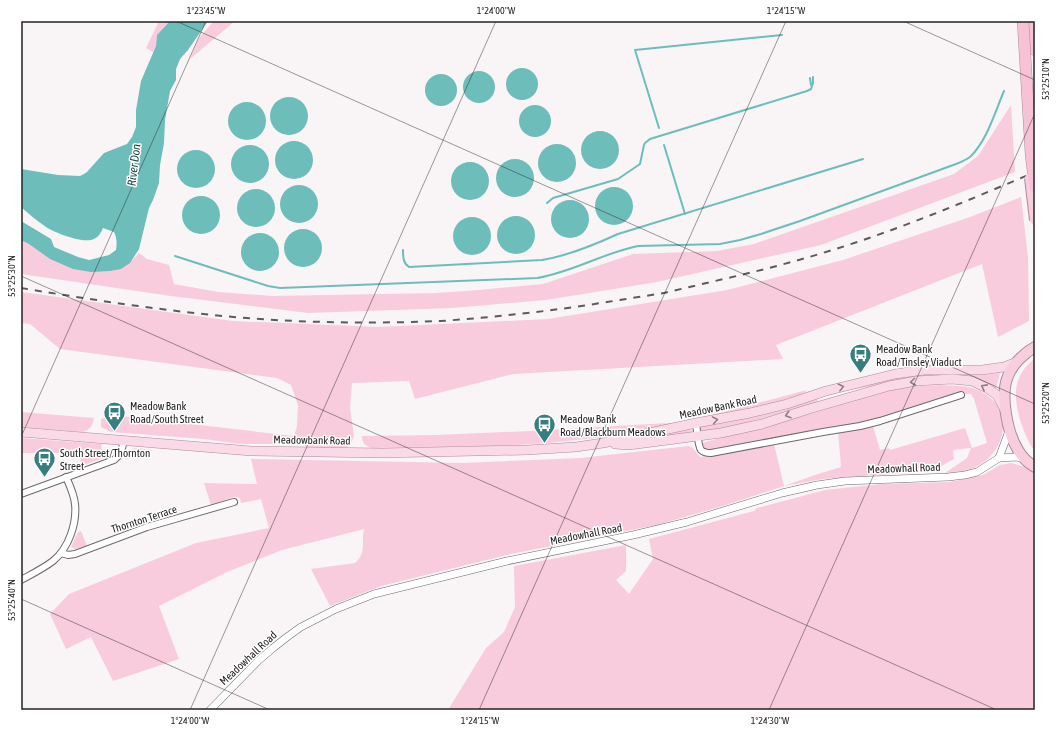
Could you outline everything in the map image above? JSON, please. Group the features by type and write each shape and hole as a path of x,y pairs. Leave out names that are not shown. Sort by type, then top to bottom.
{"highway":[{"path":"1019,21 1028,156 1035,220"},
{"path":"1023,21 1031,155 1035,188"},
{"path":"1033,21 1035,50"},
{"path":"1034,347 1017,362 1008,375 1005,386 1006,411 1009,431 1018,451 1035,467"}],"main road":[{"name":"Meadow Bank Road","path":"603,443 787,404 826,391 895,374 924,370 987,370 1004,367 1017,362"},
{"path":"603,443 629,445 721,433 762,424 830,402 889,386 916,381 952,379 972,382 987,388 997,395 1006,411"},
{"path":"826,391 830,402"},
{"name":"Meadowbank Road","path":"21,432 251,451 382,453 527,450 576,447 603,443"}],"street":[{"path":"696,423 700,447 702,451 711,453 860,426 961,395"},
{"path":"1009,431 999,458 1017,457 1025,459"},
{"path":"21,494 114,460 121,453 124,440"},
{"name":"Meadowhall Road","path":"210,710 259,660 287,636 336,609 374,594 507,561 633,535 695,520 782,493 817,485 845,481 948,478 977,472 999,458"},
{"path":"21,580 47,565 61,553 71,534 76,512 73,493 66,477"},
{"name":"Thornton Terrace","path":"61,553 68,555 75,554 147,527 234,502"}],"shaded area":[{"path":"159,21 170,21 157,35 156,46 153,52 146,48"},
{"path":"214,21 235,21 190,59 199,38"},
{"path":"1011,105 1015,172 821,245 657,282 546,300 452,308 308,313 171,296 21,274 21,239 104,271 126,266 139,253 147,259 169,265 174,284 218,292 273,296 436,293 543,284 633,254 717,251 754,244 954,174 978,156"},
{"path":"1021,197 1028,257 1029,321 998,337 982,264 776,345 783,359 513,374 415,399 409,381 352,383 350,408 354,436 351,443 347,447 312,448 302,445 296,441 284,440 282,443 276,444 240,444 204,439 111,432 101,427 101,419 112,415 294,436 297,426 298,405 291,385 277,378 60,349 30,324 21,323 21,292 233,321 378,327 548,319 727,290 843,260 970,217"},
{"path":"1035,358 1035,451 1021,423 1018,413 1016,388 1022,372"},
{"path":"1000,373 996,388 984,382 883,383 832,394 870,383 907,376 937,374 984,375"},
{"path":"941,385 974,388 989,397 997,405 1002,415 1002,436 998,447 991,456 981,464 968,470 945,473 967,458 971,448 953,450 954,459 932,471 823,479 784,486 841,467 838,432 873,426 880,450 889,448 890,450 965,428 972,448 987,443 974,399 971,394 959,394 871,422 705,450 702,443 902,387"},
{"path":"807,390 804,393 794,397 749,410 615,436 498,446 372,448 364,444 362,438 362,436 530,431 686,422"},
{"path":"816,398 818,402 789,411 745,423 701,432 700,428 703,426 784,410"},
{"path":"21,412 94,418 91,427 83,432 21,427"},
{"path":"688,429 693,431 692,434 658,439 658,436"},
{"path":"21,438 102,444 101,449 109,450 111,452 109,456 81,466 80,453 21,453"},
{"path":"774,444 784,486 657,525 511,554 381,586 330,606 311,569 355,563 361,555 364,529 282,550 227,572 159,606 179,659 113,681 91,637 66,649 50,614 69,594 196,543 269,528 261,499 241,503 240,498 233,497 229,501 211,505 204,483 257,484 251,459 462,463 581,458 688,446 692,447 700,457"},
{"path":"137,448 153,450 126,459 132,449"},
{"path":"1011,463 1031,469 1035,473 1035,710 448,710 486,648 504,632 515,607 514,566 626,545 626,571 616,580 629,594 653,559 649,539 825,490 881,484 950,482 983,475 1000,465"},
{"path":"81,531 87,546 75,549 71,547 78,532"}],"water":[{"name":"River Don","path":"170,21 208,21 180,59 176,69 176,80 170,91 165,120 159,183 149,208 139,249 130,263 121,269 110,271 91,272 73,269 50,259 21,240 21,221 51,239 54,247 89,260 109,255 116,250 116,236 114,232 103,228 100,234 94,239 77,239 63,235 43,225 21,207 21,169 58,175 80,176 87,172 104,153 127,144 136,127 136,110 141,81 156,46 157,35"},
{"path":"519,68 525,68 535,75 538,84 537,90 531,97 525,100 519,100 509,93 506,87 506,81 513,71"},
{"path":"476,71 482,71 492,78 495,87 494,93 488,100 482,103 476,103 466,96 463,90 463,84 470,74"},
{"path":"438,74 444,74 454,81 457,90 456,96 450,103 444,106 438,106 428,99 425,93 425,87 432,77"},
{"path":"289,97 299,100 305,106 308,116 305,126 299,132 289,135 279,132 273,126 270,116 273,106 279,100"},
{"path":"247,102 257,105 263,111 266,121 263,131 257,137 247,140 237,137 231,131 228,121 231,111 237,105"},
{"path":"532,105 538,105 548,112 551,121 550,127 544,134 538,137 532,137 522,130 519,124 519,118 526,108"},
{"path":"600,131 610,134 616,140 619,150 616,160 610,166 600,169 590,166 584,160 581,150 584,140 590,134"},
{"path":"294,141 304,144 310,150 313,160 310,170 304,176 294,179 284,176 278,170 275,160 278,150 284,144"},
{"path":"557,144 567,147 573,153 576,163 573,173 567,179 557,182 547,179 541,173 538,163 541,153 547,147"},
{"path":"250,145 260,148 266,154 269,164 266,174 260,180 250,183 240,180 234,174 231,164 234,154 240,148"},
{"path":"196,150 206,153 212,159 215,169 212,179 206,185 196,188 186,185 180,179 177,169 180,159 186,153"},
{"path":"515,159 525,162 531,168 534,178 531,188 525,194 515,197 505,194 499,188 496,178 499,168 505,162"},
{"path":"470,162 480,165 486,171 489,181 486,191 480,197 470,200 460,197 454,191 451,181 454,171 460,165"},
{"path":"299,185 309,188 315,194 318,204 315,214 309,220 299,223 289,220 283,214 280,204 283,194 289,188"},
{"path":"614,187 624,190 630,196 633,206 630,216 624,222 614,225 604,222 598,216 595,206 598,196 604,190"},
{"path":"256,189 266,192 272,198 275,208 272,218 266,224 256,227 246,224 240,218 237,208 240,198 246,192"},
{"path":"201,196 211,199 217,205 220,215 217,225 211,231 201,234 191,231 185,225 182,215 185,205 191,199"},
{"path":"570,200 580,203 586,209 589,219 586,229 580,235 570,238 560,235 554,229 551,219 554,209 560,203"},
{"path":"516,216 526,219 532,225 535,235 532,245 526,251 516,254 506,251 500,245 497,235 500,225 506,219"},
{"path":"472,217 482,220 488,226 491,236 488,246 482,252 472,255 462,252 456,246 453,236 456,226 462,220"},
{"path":"303,229 313,232 319,238 322,248 319,258 313,264 303,267 293,264 287,258 284,248 287,238 293,232"},
{"path":"260,233 270,236 276,242 279,252 276,262 270,268 260,271 250,268 244,262 241,252 244,242 250,236"}],"waterway":[{"path":"659,128 635,50 782,35"},
{"path":"547,203 553,198 618,179 640,164 644,145 650,139 807,91 811,89 813,77"},
{"path":"810,78 811,85"},
{"path":"175,256 268,286 280,288 537,278 638,246 720,244 761,234 800,221 965,160 976,150 986,135 1004,91"},
{"path":"664,145 685,214"},
{"path":"403,250 404,262 409,267 542,260 581,250 618,234 863,159"}],"railway":[{"path":"21,288 192,313 295,321 423,322 524,313 664,293 797,261 893,229 964,202 1035,172"}],"place":[{"name":"Meadow Bank Road/Tinsley Viaduct","path":"861,374"},
{"name":"Meadow Bank Road/South Street","path":"115,432"},
{"name":"Meadow Bank Road/Blackburn Meadows","path":"544,444"},
{"name":"South Street/Thornton Street","path":"44,478"}]}
